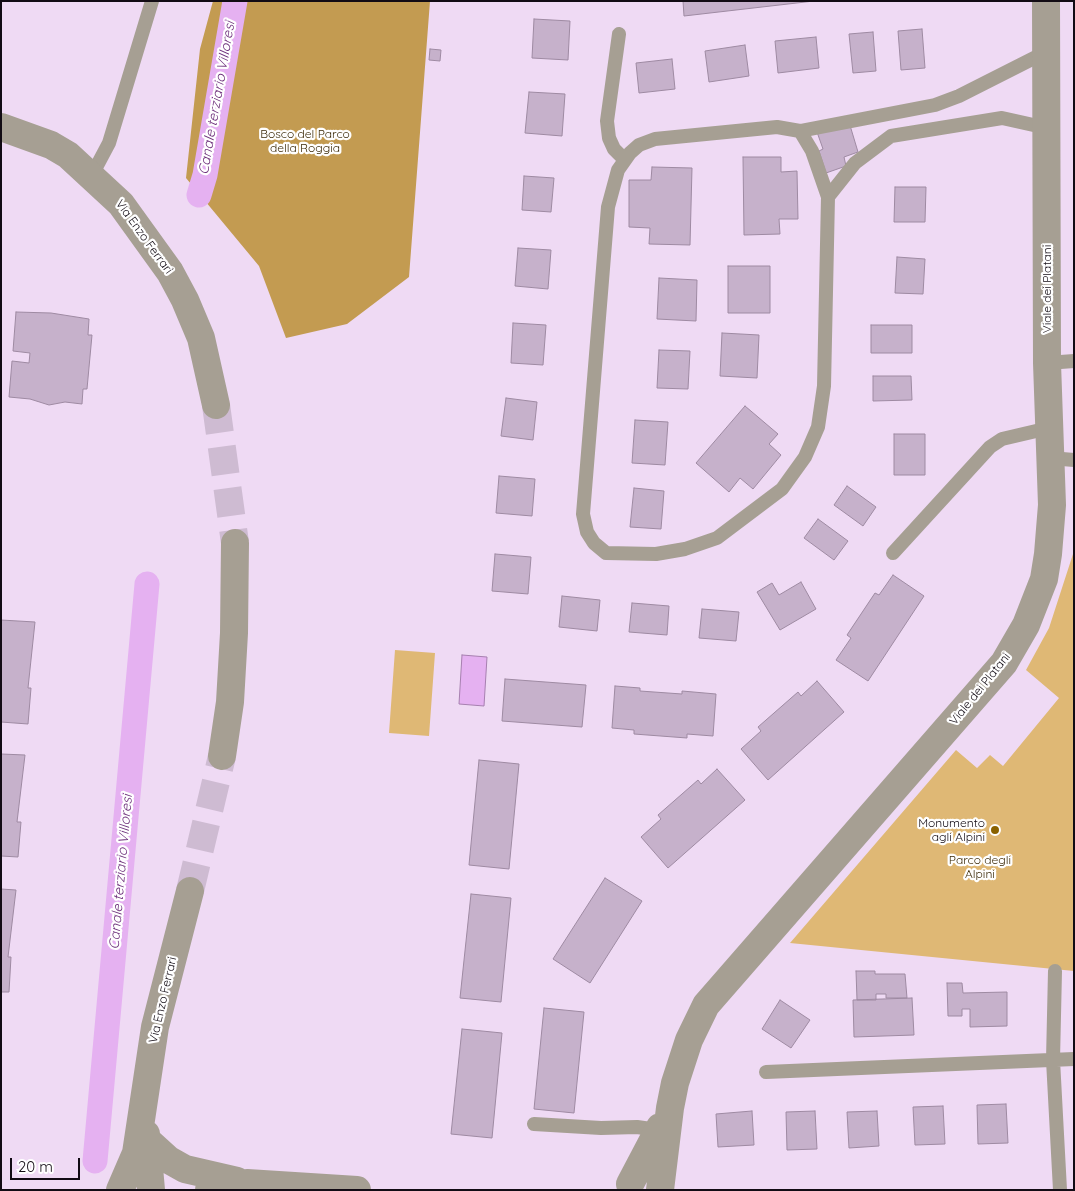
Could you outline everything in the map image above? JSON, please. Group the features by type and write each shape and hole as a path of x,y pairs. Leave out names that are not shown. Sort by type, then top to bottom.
{"street":[{"name":"Viale dei Platani","path":"658,1190 664,1119 681,1061 706,1005 986,684 1018,641 1038,596 1048,554 1052,505 1062,459 1049,428 1061,362 1047,128 1046,1"},
{"name":"Via Enzo Ferrari","path":"1,127 51,145 92,175 121,204 174,279 201,338 216,405"},
{"path":"222,756 231,682 235,543"},
{"name":"Via Enzo Ferrari","path":"120,1190 136,1153 144,1111 155,1027 190,891"},
{"name":"Via Enzo Ferrari","path":"144,1111 152,1190"},
{"name":"Viale dei Platani","path":"624,1187 664,1119"},
{"path":"147,1140 169,1160 185,1169 247,1183 357,1190"},
{"path":"209,1190 247,1183"},
{"path":"624,1187 648,1185 658,1190"}],"lane":[{"path":"92,175 109,143 152,1"},
{"path":"619,34 607,122 609,138 614,149 624,159"},
{"path":"800,131 812,151 828,197 824,386 818,427 805,457 782,489 717,538 685,549 656,554 606,553 594,544 587,532 583,514 608,207 611,190 624,159 639,145 655,139 777,127 800,131 935,105 959,96 1046,52"},
{"path":"828,197 855,163 891,136 1002,118 1047,128"},
{"path":"893,553 990,447 1002,439 1049,428"},
{"path":"1055,971 1053,1060 1060,1190"},
{"path":"766,1072 1074,1059"},
{"path":"534,1124 601,1128 637,1127 664,1119"}],"green space":[{"name":"Bosco del Parco della Roggia","path":"213,1 430,1 409,277 347,324 286,338 259,266 186,178 200,49"},
{"name":"Parco degli Alpini","path":"1073,554 1074,971 790,943 956,750 977,768 990,755 1003,766 1059,698 1026,670 1049,628"},
{"path":"395,650 435,653 429,736 389,733"}],"shaded area":[{"path":"462,655 487,657 484,706 459,704"}],"building":[{"path":"683,1 814,1 684,16"},
{"path":"534,19 570,21 568,60 532,58"},
{"path":"922,29 925,68 901,70 898,31"},
{"path":"873,32 876,71 853,73 849,34"},
{"path":"816,37 819,68 778,73 775,41"},
{"path":"745,45 749,76 709,82 705,51"},
{"path":"430,49 441,50 440,61 429,60"},
{"path":"672,59 675,89 639,93 636,63"},
{"path":"529,92 565,94 562,136 525,133"},
{"path":"849,122 858,152 844,157 846,166 826,173 819,151 823,149 817,132"},
{"path":"743,157 781,157 781,172 797,171 798,219 779,219 780,234 744,235"},
{"path":"652,167 692,168 690,245 649,244 650,228 629,227 629,180 651,180"},
{"path":"524,176 554,178 551,212 522,210"},
{"path":"895,187 926,187 925,222 894,222"},
{"path":"518,248 551,250 548,289 515,286"},
{"path":"897,257 925,259 923,294 895,293"},
{"path":"728,266 770,266 770,313 728,313"},
{"path":"659,278 697,280 696,321 657,319"},
{"path":"16,312 51,313 89,319 88,335 92,335 87,389 83,389 82,404 65,402 49,405 30,399 9,397 12,361 29,363 30,353 13,351"},
{"path":"513,323 546,325 543,365 511,363"},
{"path":"871,325 912,325 912,353 871,353"},
{"path":"722,333 759,335 757,378 720,376"},
{"path":"659,350 690,351 688,389 657,388"},
{"path":"873,376 911,376 912,400 873,401"},
{"path":"506,398 537,402 533,440 501,436"},
{"path":"745,406 778,434 769,444 781,455 753,489 740,478 729,492 696,463"},
{"path":"635,420 668,422 665,465 632,463"},
{"path":"894,434 925,434 925,475 894,475"},
{"path":"499,476 535,479 532,516 496,513"},
{"path":"847,486 876,507 863,526 834,505"},
{"path":"634,488 664,491 661,529 630,527"},
{"path":"818,519 848,541 834,560 804,538"},
{"path":"495,554 531,557 528,594 492,591"},
{"path":"893,575 924,596 868,681 836,660 851,638 847,635 875,593 879,595"},
{"path":"801,582 816,609 780,630 757,592 772,583 779,595"},
{"path":"562,596 600,600 597,631 559,627"},
{"path":"632,603 669,606 667,635 629,632"},
{"path":"702,609 739,612 736,641 699,638"},
{"path":"1,620 35,622 28,688 31,688 28,724 1,722"},
{"path":"505,679 586,685 582,727 502,721"},
{"path":"817,681 844,712 768,780 741,749 761,731 758,727 798,692 801,696"},
{"path":"615,686 640,688 640,691 682,694 682,691 716,694 713,736 687,734 687,738 634,734 634,730 612,728"},
{"path":"1,754 25,755 17,822 21,822 18,857 1,856"},
{"path":"479,760 519,764 509,869 469,865"},
{"path":"717,769 745,800 668,868 641,837 661,819 658,815 698,780 701,784"},
{"path":"605,878 642,901 590,983 553,959"},
{"path":"1,889 16,890 8,957 11,957 9,992 1,992"},
{"path":"471,894 511,898 501,1002 460,998"},
{"path":"856,971 875,971 875,974 905,974 907,998 886,998 886,994 876,994 876,1000 857,1000"},
{"path":"947,983 962,983 963,993 1007,992 1007,1026 970,1027 970,1009 962,1009 962,1016 948,1016"},
{"path":"912,998 914,1035 854,1037 853,1000"},
{"path":"780,1000 810,1020 791,1048 762,1029"},
{"path":"544,1008 584,1012 574,1113 534,1109"},
{"path":"462,1029 502,1033 492,1138 451,1134"},
{"path":"1006,1104 1008,1143 978,1144 977,1105"},
{"path":"943,1106 945,1144 915,1145 913,1107"},
{"path":"752,1111 754,1145 718,1147 716,1114"},
{"path":"815,1111 817,1149 787,1150 786,1112"},
{"path":"877,1111 879,1146 849,1148 847,1112"}],"waterway":[{"name":"Canale terziario Villoresi","path":"199,195 205,175 235,1"},
{"name":"Canale terziario Villoresi","path":"95,1161 147,584"}],"tunnel":[{"path":"216,405 235,543"},
{"path":"190,891 222,756"}],"place":[{"name":"Monumento agli Alpini","path":"995,830"}]}
